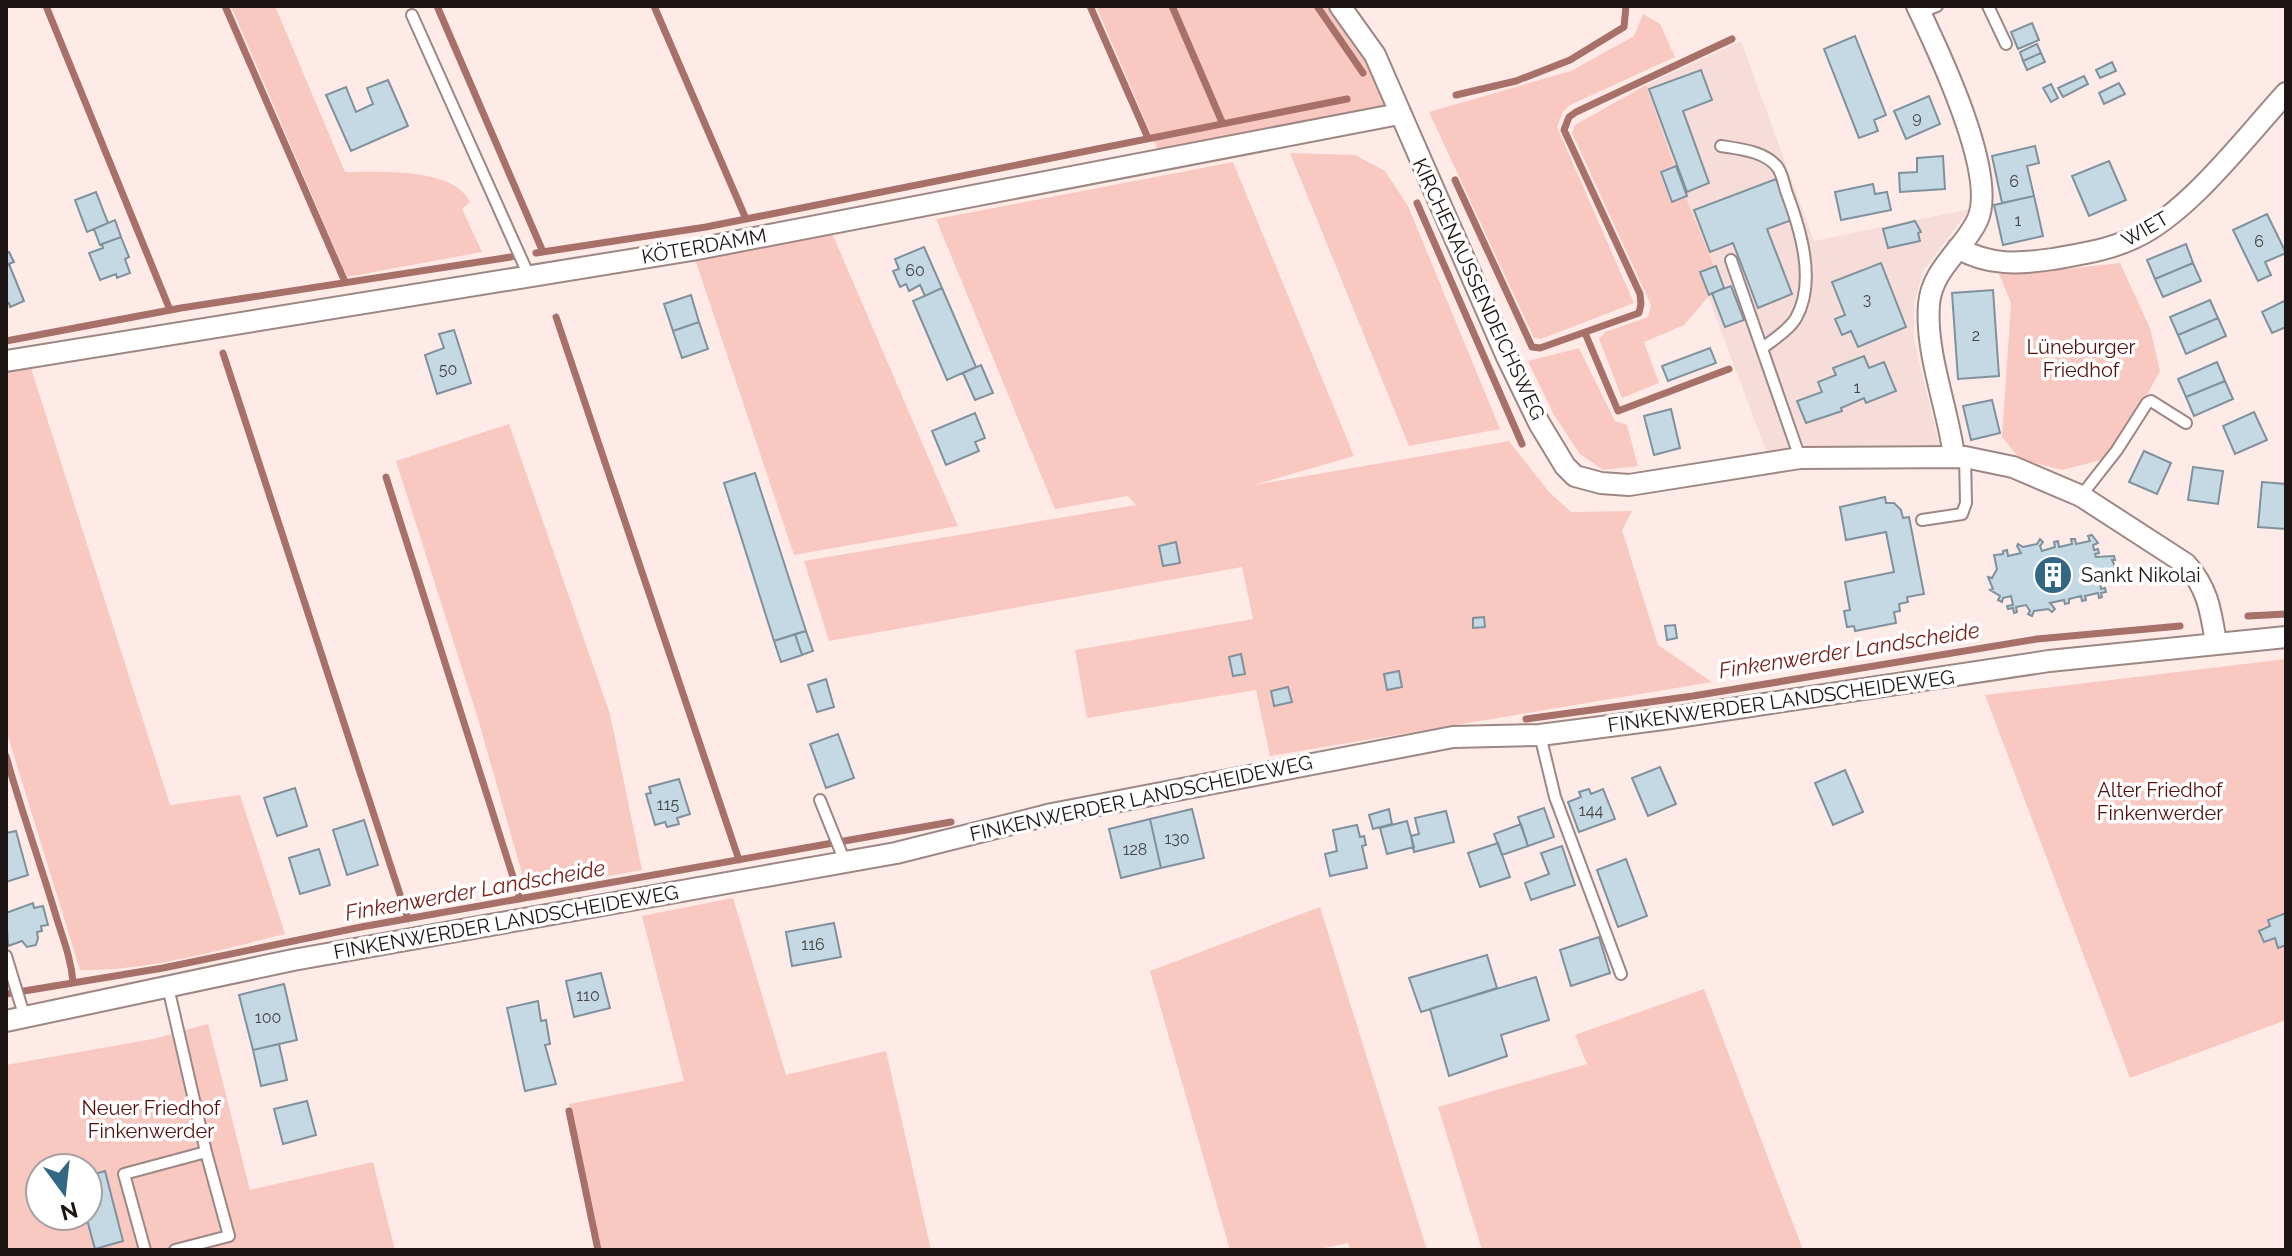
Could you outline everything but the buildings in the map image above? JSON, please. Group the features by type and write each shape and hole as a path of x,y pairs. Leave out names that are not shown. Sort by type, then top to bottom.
{"street":[{"name":"KIRCHENAUSSENDEICHSWEG","path":"1340,6 1375,55 1507,357 1539,423 1565,466 1575,476 1601,483 1629,485 1800,458 1960,456 2013,467 2081,496 2186,564 2199,578 2210,602 2216,643"},
{"path":"1925,8 1968,129 1982,180 1979,217 1937,277 1929,303 1932,343 1960,456"},
{"name":"WIET","path":"1958,248 1986,261 2009,264 2111,248 2136,237 2180,207 2286,93"},
{"name":"KÖTERDAMM","path":"6,361 692,250 1399,114"},
{"name":"FINKENWERDER LANDSCHEIDEWEG","path":"16,1019 293,960 843,857 896,853 1052,814 1453,737 1540,735 2049,661 2286,637"}],"lane":[{"path":"1988,6 2006,44"},
{"path":"412,15 529,276"},
{"path":"1721,146 1749,151 1777,167 1802,242 1805,271 1802,304 1794,322 1764,347"},
{"path":"1731,260 1764,347 1800,458"},
{"path":"2081,496 2117,450 2147,403 2151,401 2160,405 2186,423"},
{"path":"1922,520 1962,514 1966,503 1960,456"},
{"path":"1540,735 1555,797 1621,974"},
{"path":"820,800 843,857"},
{"path":"6,956 19,997 16,1019"},
{"path":"168,987 229,1236 175,1250"},
{"path":"145,1250 124,1174 206,1152"}],"shaded area":[{"path":"1741,41 1814,241 1970,209 1923,271 1914,304 1914,341 1940,447 1814,449 1768,456 1699,272 1714,266 1686,198 1671,203 1659,171 1674,165 1646,85"}],"green space":[{"path":"231,6 275,6 345,172 414,174 448,183 461,191 470,202 462,209 482,252 347,277"},
{"path":"1096,6 1340,6 1399,114 1162,160"},
{"path":"1643,14 1660,24 1675,57 1570,105 1563,112 1557,127 1634,303 1541,339 1534,338 1429,112 1571,71 1634,36"},
{"path":"1646,85 1674,165 1659,172 1671,203 1686,198 1714,266 1699,272 1709,296 1684,325 1644,342 1659,383 1622,398 1599,339 1605,332 1648,317 1651,305 1572,133 1575,125"},
{"path":"1290,153 1355,155 1385,171 1408,206 1500,429 1409,446"},
{"path":"1233,162 1354,456 1254,485 1509,441 1549,492 1571,512 1632,511 1622,530 1658,645 1712,682 1270,756 1256,690 1087,718 1075,650 1253,619 1242,567 829,641 804,561 1136,505 1128,496 1055,509 936,219"},
{"path":"828,224 958,526 794,555 692,250"},
{"name":"Lüneburger Friedhof","path":"2120,263 2150,328 2160,371 2115,454 2109,458 2062,470 2020,459 2002,437 2011,303 1999,274"},
{"path":"1579,348 1615,421 1627,425 1638,466 1603,470 1580,454 1554,415 1528,361"},
{"path":"30,365 170,805 240,795 285,934 158,963 80,970 6,730 6,369"},
{"path":"509,424 610,714 642,870 527,891 478,719 396,461"},
{"name":"Alter Friedhof Finkenwerder","path":"2286,659 2286,1020 2130,1078 1985,695"},
{"path":"733,898 786,1075 886,1051 931,1250 598,1250 569,1104 684,1081 642,916"},
{"path":"1320,907 1427,1250 1350,1250 1348,1243 1315,1250 1230,1250 1150,971"},
{"path":"1704,989 1803,1250 1482,1250 1438,1107 1587,1064 1575,1035"},
{"name":"Neuer Friedhof Finkenwerder","path":"208,1024 250,1190 373,1162 395,1250 6,1250 6,1065 153,1039"}],"waterway":[{"path":"46,6 170,310"},
{"path":"225,6 345,282"},
{"path":"437,6 543,252"},
{"path":"654,6 746,219"},
{"path":"1090,6 1148,138"},
{"path":"1172,6 1222,122"},
{"path":"1317,6 1363,73"},
{"path":"1456,95 1516,81 1570,60 1624,27 1626,6"},
{"path":"1455,180 1532,347 1540,348 1639,313 1640,294 1564,130 1569,117 1576,112 1732,39"},
{"path":"536,253 706,227 1347,99"},
{"path":"1417,203 1522,444"},
{"path":"6,341 181,308 511,257"},
{"path":"556,317 739,860"},
{"path":"1585,333 1618,411 1729,369"},
{"path":"223,353 408,919"},
{"path":"386,477 520,899"},
{"name":"Finkenwerder Landscheide","path":"2248,616 2286,614"},
{"name":"Finkenwerder Landscheide","path":"1526,719 1693,696 2037,639 2180,626"},
{"path":"6,756 66,949 73,982"},
{"name":"Finkenwerder Landscheide","path":"6,994 163,968 361,927 951,822"},
{"path":"569,1111 598,1250"}],"place":[{"name":"Sankt Nikolai","path":"2053,575"}]}
